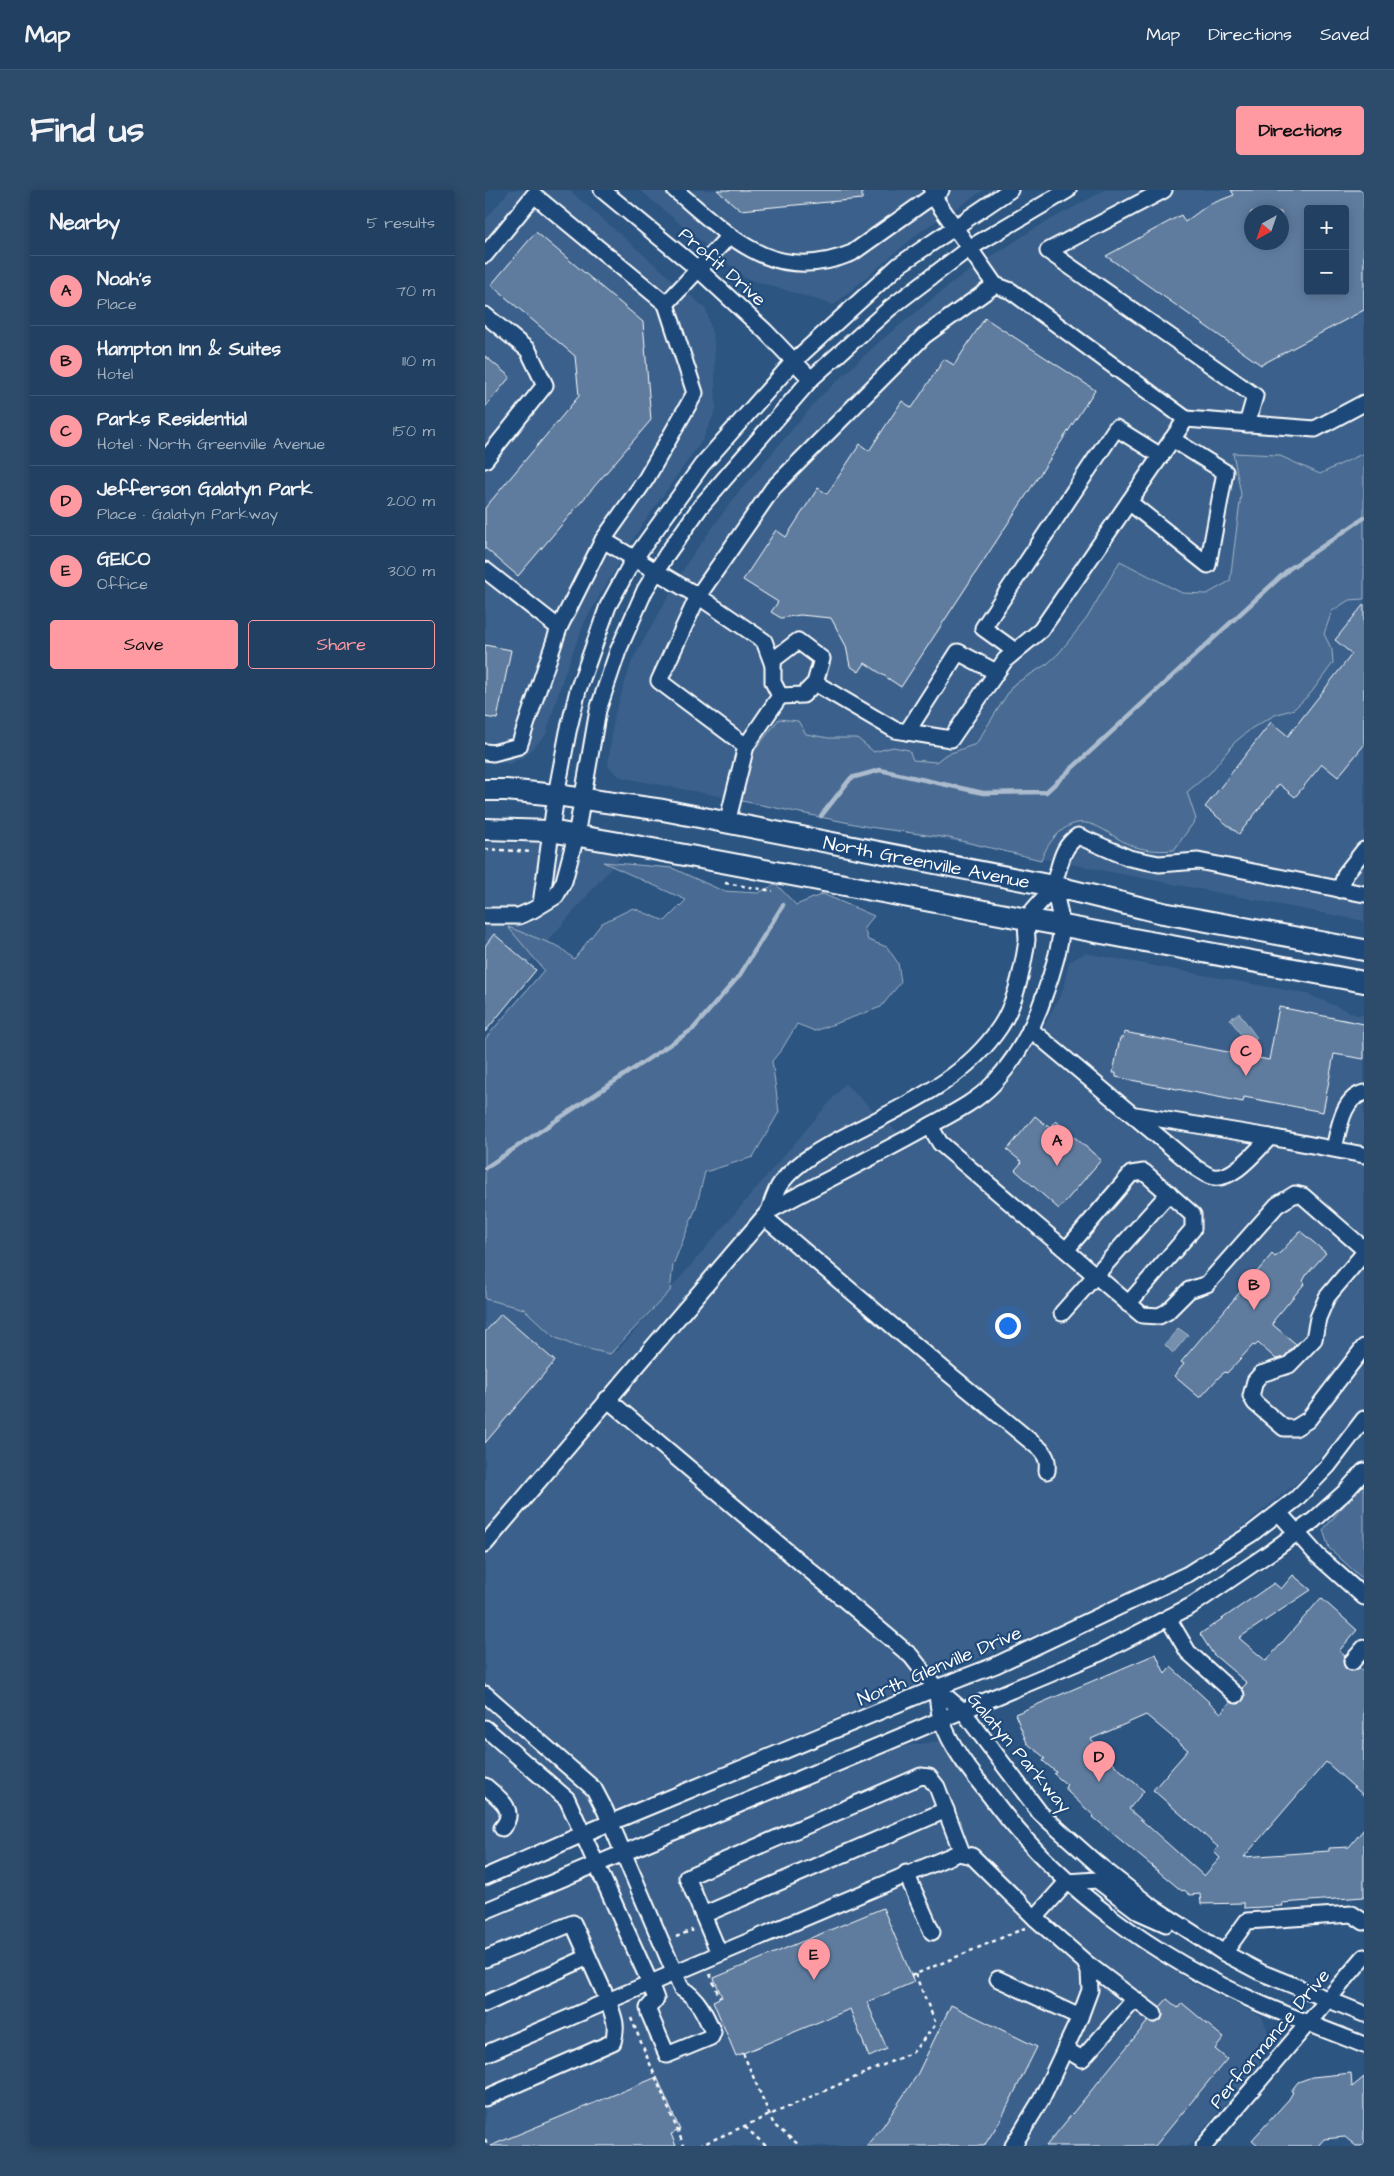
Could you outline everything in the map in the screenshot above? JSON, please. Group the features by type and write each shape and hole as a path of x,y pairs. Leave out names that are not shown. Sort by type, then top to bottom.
{"main road":[{"name":"North Greenville Avenue","path":"485,790 556,795 663,810 1053,886 1163,912 1364,950"},
{"name":"North Greenville Avenue","path":"485,829 551,831 1364,982"}],"street":[{"name":"Profit Drive","path":"602,190 699,270 765,330 811,380"},
{"path":"675,190 729,236 750,250 769,258 806,265 837,260 859,249 935,192 954,228 995,285 1011,290 1186,419 1315,429 1364,404"},
{"path":"541,904 556,795 578,690 608,606 635,558 702,465 794,361 899,265 1010,190"},
{"path":"485,916 519,916 533,910 555,896 564,881 576,836 599,710 618,650 645,590 701,506 811,380 889,308 969,249 1068,190"},
{"path":"1164,190 1048,251 1255,396 1247,424"},
{"path":"485,255 533,195 667,304 695,393 646,480 603,540 559,628 519,746 493,753 485,752"},
{"path":"667,304 729,236"},
{"path":"746,746 659,681 698,596 773,488 924,336 995,285"},
{"path":"485,315 527,350 545,384 485,460"},
{"path":"815,683 895,730 951,739 1005,660 1041,630 1186,419"},
{"path":"1015,651 983,628 1116,428 1161,456"},
{"path":"1129,502 1208,565 1225,472 1172,439"},
{"path":"603,540 698,596 764,641 773,664"},
{"path":"485,570 559,628"},
{"path":"798,641 822,660 815,683 803,695 780,696 773,682 773,660 798,641"},
{"path":"907,732 958,652 996,672"},
{"path":"727,823 746,746 780,696"},
{"path":"485,1544 767,1214 779,1185 810,1158 838,1139 927,1093 961,1071 988,1044 1002,1024 1011,1005 1027,939 1027,919 1053,886 1062,853 1078,836 1129,858 1159,864 1198,861 1364,894"},
{"path":"1339,890 1346,873 1364,850"},
{"path":"767,1214 965,1106 991,1086 1009,1066 1040,1010 1052,973 1062,925 1053,886"},
{"path":"1030,1029 1196,1168 1211,1177 1224,1176 1239,1167 1270,1137"},
{"path":"1334,1148 1344,1110 1357,1095 1364,1093"},
{"path":"1135,1115 1334,1148 1364,1155"},
{"path":"930,1126 940,1142 1142,1315 1159,1316 1167,1312 1189,1290 1207,1284 1277,1205 1295,1194 1303,1196 1364,1249"},
{"path":"1066,1250 1131,1174 1144,1172 1169,1193 1193,1215 1193,1229 1129,1304"},
{"path":"1062,1313 1169,1193"},
{"path":"767,1214 962,1386 1040,1449 1046,1457 1047,1471"},
{"path":"1364,1254 1327,1296 1318,1318 1314,1339 1289,1365 1261,1374 1255,1382 1251,1396 1255,1402 1284,1428 1295,1428 1308,1420 1364,1346"},
{"path":"607,1399 911,1656 936,1688"},
{"name":"North Glenville Drive","path":"485,1877 583,1834 996,1665 1188,1574 1251,1534 1296,1500 1318,1477 1364,1419"},
{"path":"485,1911 1100,1653 1191,1606 1296,1533 1333,1503 1364,1471"},
{"path":"1279,1513 1296,1533 1341,1578 1364,1597"},
{"path":"1168,1618 1188,1652 1236,1695"},
{"path":"1353,1662 1364,1648"},
{"name":"Galatyn Parkway","path":"936,1688 963,1711 1040,1813 1096,1863 1148,1904 1197,1937 1261,1972 1364,2014"},
{"name":"Galatyn Parkway","path":"936,1688 941,1720 960,1757 1003,1813 1067,1882 1102,1910 1181,1963 1259,2003 1364,2045"},
{"path":"485,1694 594,1789 611,1823 681,1988 689,1993 702,2008 714,2035 670,2055 665,2052 649,2013 649,2008 656,1999 681,1988"},
{"path":"485,1728 567,1799 656,1999"},
{"path":"719,1953 687,1877 921,1776 929,1777 937,1787 962,1853"},
{"path":"485,1786 501,1800 509,1812 508,1821 502,1828"},
{"path":"703,1915 946,1810"},
{"path":"485,2054 948,1856 962,1853 972,1856 1035,1918 1085,1962 1155,2014"},
{"path":"906,1874 932,1932"},
{"path":"1035,1918 1067,1882 1097,1880 1139,1912 1197,1937"},
{"path":"1224,1953 1247,1921 1352,1914 1364,1922"},
{"path":"485,1959 573,1923 588,1957 615,1998 617,2030 613,2042 485,2098"},
{"path":"485,2004 588,1957"},
{"name":"Performance Drive","path":"1205,2146 1307,2022 1364,1957"},
{"path":"1013,2146 1041,2100 1080,2018 1090,1990 1089,1972 1085,1962"},
{"path":"998,1979 1080,2018"},
{"path":"1065,2049 1082,2059 1135,1999"}],"path":[{"path":"699,2146 913,2052 936,2024 913,1975 1029,1926 1035,1918"},
{"path":"671,1939 691,1930 720,1998"},
{"path":"615,1998 684,2146"},
{"path":"743,2053 775,2125 798,2145"},
{"path":"744,2126 766,2146"},
{"path":"485,2139 488,2146"}],"shaded area":[{"path":"510,190 569,190 706,309 714,341 716,409 703,439 640,528 585,621 564,675 546,735 524,757 509,764 485,758 485,220"},
{"path":"640,190 984,190 921,231 834,305 745,278"},
{"path":"1105,190 1364,190 1364,921 620,777 608,766 614,717 632,661 689,560 734,498 819,398 879,342 957,279 1034,229"},
{"path":"1233,453 1278,455 1320,474 1364,453 1364,599 1349,600 1332,611 1324,634 1332,650 1333,663 1311,693 1294,709 1275,715 1252,728 1234,743 1210,773 1187,792 1196,819 1174,850 1136,847 1098,827 1080,823 1070,825 1060,832 1049,845 1041,860 949,838 869,827 742,801 738,788 751,755 779,719 798,721 806,734 828,738 857,738 874,752 893,747 909,750 913,760 936,762 945,755 976,744 1013,685 1047,664 1059,653 1087,618 1120,561 1182,593 1207,594 1230,581 1241,494"},
{"path":"485,843 537,843 623,854 485,1014"},
{"path":"603,862 672,868 723,891 758,893 776,884 796,905 823,894 874,916 864,928 868,940 887,947 898,963 901,982 881,1007 815,1031 797,1024 782,1049 772,1061 779,1112 753,1157 705,1172 696,1208 673,1265 670,1291 610,1354 575,1346 554,1337 524,1309 485,1299 485,1039 544,970 508,927 560,947 574,959 602,923 633,908 665,921 686,900"},
{"path":"1085,953 1307,994 1357,1015 1364,1015 1364,1408 1300,1480 1212,1551 1113,1602 485,1865 485,1289 507,1271 617,1352 845,1084 906,1140 949,1122 987,1100 1030,1053 1063,990 1069,962"},
{"path":"1239,1013 1257,1038 1248,1045 1230,1019"},
{"path":"1178,1328 1188,1335 1173,1353 1165,1345"},
{"path":"1364,1482 1364,1580 1329,1548 1323,1530"},
{"path":"940,1741 965,1777 1025,1852 1103,1924 1191,1982 1262,2017 1268,2032 1266,2050 1258,2066 1189,2146 485,2146 485,1922 904,1746"}],"building":[{"path":"717,190 862,190 862,199 740,210"},
{"path":"1231,190 1364,190 1364,310 1261,365 1106,256 1181,215 1185,222 1208,205 1234,195"},
{"path":"536,232 643,322 651,420 518,576 485,548 485,508 579,396 575,356 491,285"},
{"path":"985,318 1095,390 901,687 865,663 859,672 850,666 846,646 831,618 800,615 781,618 771,612 778,602 743,580 776,530 786,537 818,488 827,494 860,444 869,451 902,401 912,408 944,359 954,365"},
{"path":"485,356 510,377 485,407"},
{"path":"1364,604 1364,745 1338,777 1322,764 1295,797 1279,784 1239,834 1205,807 1271,722 1288,736 1352,654 1335,640"},
{"path":"485,645 511,650 497,719 485,717"},
{"path":"494,934 536,970 485,1032 485,946"},
{"path":"1279,1007 1364,1024 1364,1059 1334,1054 1323,1112 1244,1097 1243,1102 1116,1077 1116,1073 1113,1073 1120,1038 1123,1038 1124,1032 1269,1060"},
{"path":"1035,1116 1050,1128 1056,1121 1101,1160 1059,1209 1015,1170 1022,1162 1007,1150"},
{"path":"1300,1231 1326,1253 1307,1274 1303,1281 1305,1283 1274,1320 1273,1325 1296,1344 1284,1357 1276,1359 1258,1343 1255,1346 1253,1345 1200,1398 1174,1376 1184,1364 1181,1362 1272,1254 1275,1257"},
{"path":"501,1314 555,1361 485,1443 485,1332"},
{"path":"1293,1575 1311,1590 1239,1638 1266,1661 1321,1598 1357,1630 1339,1651 1345,1656 1343,1661 1346,1669 1351,1671 1359,1668 1364,1672 1364,1796 1326,1762 1244,1857 1329,1851 1329,1848 1349,1847 1364,1829 1364,1897 1282,1903 1283,1906 1244,1908 1244,1903 1201,1904 1200,1894 1190,1895 1184,1890 1182,1891 1093,1817 1069,1793 1065,1787 1067,1785 1043,1761 1045,1758 1027,1743 1015,1714 1156,1654 1165,1674 1171,1667 1221,1713 1230,1702 1239,1704 1245,1697 1242,1688 1247,1683 1213,1654 1200,1634 1274,1583 1281,1589","holes":["1146,1715 1188,1750 1153,1790 1218,1847 1214,1852 1220,1858 1204,1876 1129,1809 1144,1791 1108,1759 1110,1757 1091,1739"]},
{"path":"883,1908 914,1982 867,2002 887,2049 869,2057 850,2009 736,2056 713,2001 722,1997 714,1978"},
{"path":"1167,1999 1178,2008 1182,2003 1224,2038 1215,2049 1227,2059 1155,2146 1046,2146 1148,2021 1153,2023 1161,2020 1163,2015 1160,2007"},
{"path":"951,2005 1037,2047 1000,2121 984,2146 866,2146 883,2126 917,2075"},
{"path":"1351,2073 1352,2087 1364,2077 1364,2146 1356,2146 1345,2137 1324,2139 1318,2146 1259,2146 1252,2140 1289,2099 1293,2092 1291,2091 1298,2082 1312,2077"},
{"path":"657,2077 680,2130 671,2134 676,2146 490,2146"}],"waterway":[{"path":"821,816 851,778 880,770 983,793 1046,792 1289,569 1364,518"},
{"path":"485,1168 693,1029 739,976 783,905"}],"place":[{"name":"Parks Residential","path":"1246,1076"},
{"name":"Noah's","path":"1057,1166"},
{"name":"Hampton Inn & Suites","path":"1254,1310"},
{"name":"Jefferson Galatyn Park","path":"1099,1782"},
{"name":"GEICO","path":"814,1980"}]}
